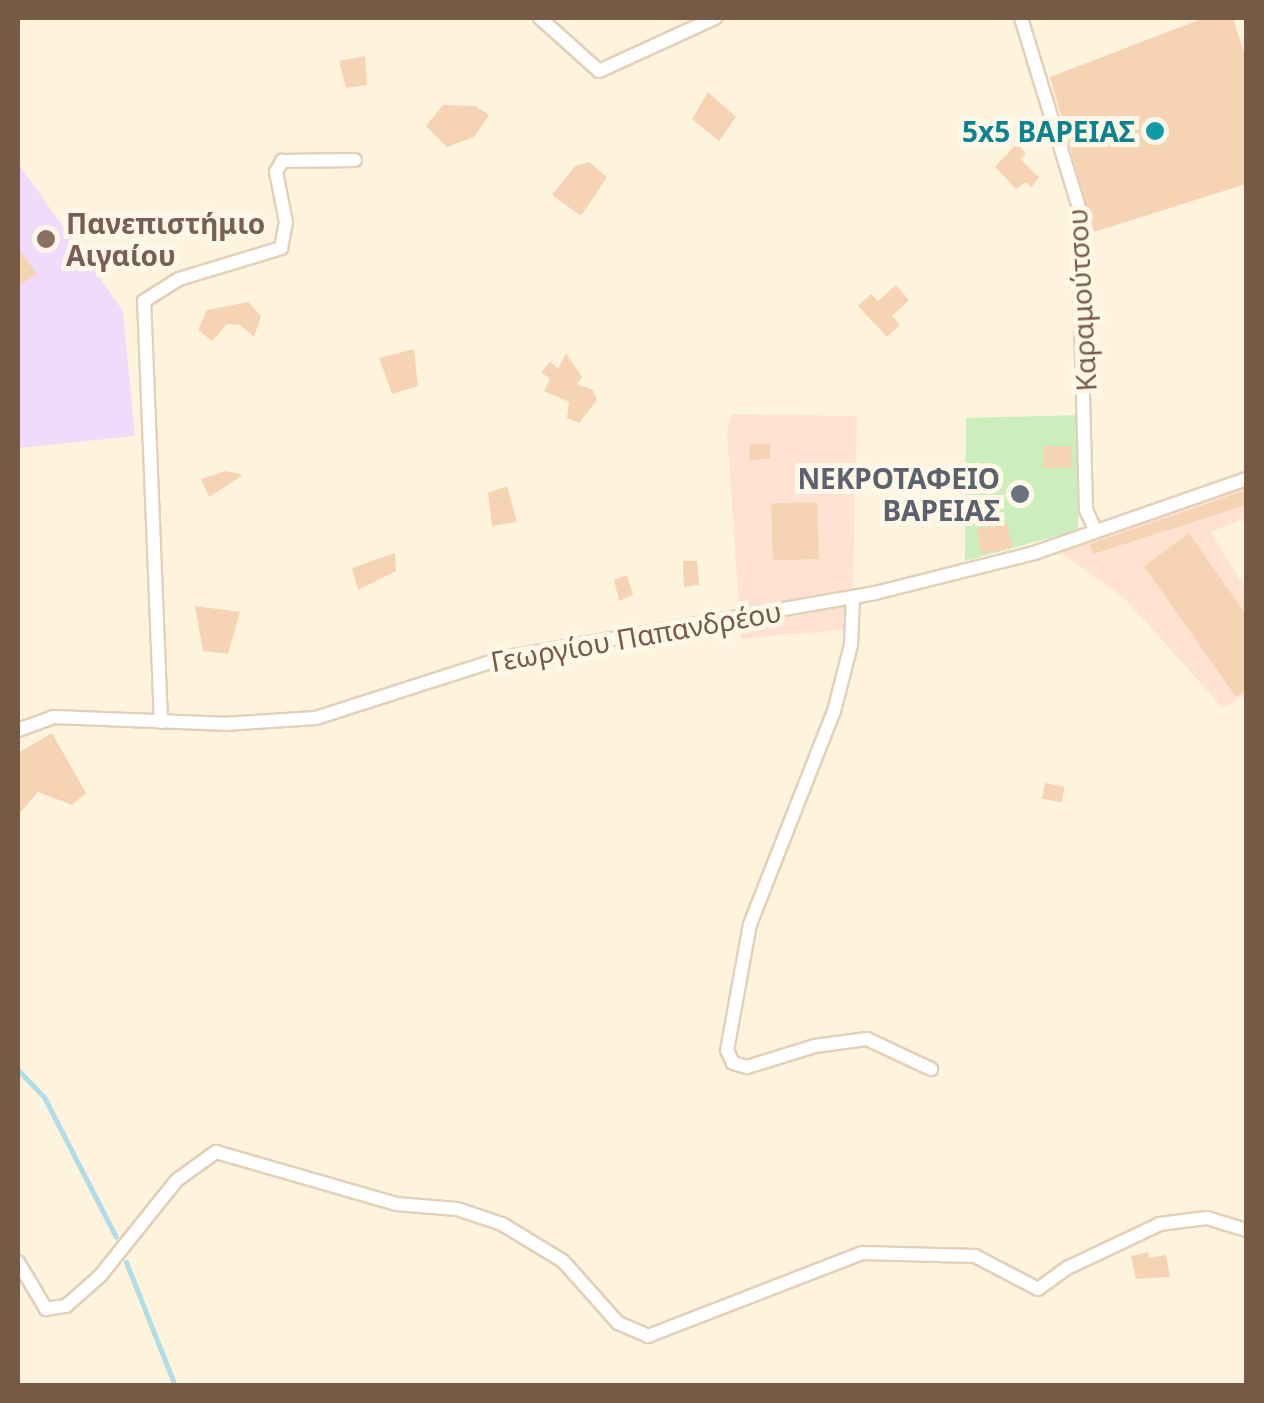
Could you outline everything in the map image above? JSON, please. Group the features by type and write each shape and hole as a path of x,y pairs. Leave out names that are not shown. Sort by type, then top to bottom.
{"street":[{"path":"540,18 599,70 715,18"},
{"name":"Καραμούτσου","path":"1021,18 1078,204 1086,510 1095,529"},
{"path":"161,722 144,301 179,279 281,248 286,222 276,172 282,161 355,160"},
{"name":"Γεωργίου Παπανδρέου","path":"18,730 53,717 161,722 316,718 516,654 854,597 1034,553 1246,479"},
{"path":"854,597 851,646 834,711 750,924 727,1050 732,1063 748,1067 815,1046 867,1039 931,1069"},
{"path":"18,1262 46,1308 66,1306 100,1276 177,1180 216,1152 396,1204 457,1209 502,1224 563,1261 618,1323 648,1336 862,1253 956,1252 1038,1289 1067,1268 1160,1224 1207,1218 1246,1230"}],"shaded area":[{"name":"Πανεπιστήμιο Αιγαίου","path":"18,163 123,311 135,436 18,448"},
{"path":"732,414 857,416 852,629 741,639 727,431"},
{"path":"1246,483 1246,518 1211,532 1246,590 1246,694 1223,708 1125,599 1055,548"}],"green space":[{"path":"1079,415 1078,530 965,561 966,418"}],"building":[{"name":"5x5 ΒΑΡΕΙΑΣ","path":"1204,18 1233,18 1246,59 1246,184 1094,232 1050,77"},
{"path":"365,56 367,85 346,88 339,61"},
{"path":"708,92 736,117 719,141 692,119"},
{"path":"443,105 475,106 489,115 474,137 447,147 426,126"},
{"path":"1017,143 1026,154 1020,159 1039,177 1031,188 1026,182 1016,189 995,167"},
{"path":"589,162 607,177 581,216 552,195 575,166"},
{"path":"18,248 37,274 18,286"},
{"path":"896,285 909,300 892,316 900,325 887,337 858,306 871,294 878,301"},
{"path":"248,302 261,316 254,337 240,325 227,324 212,341 198,330 207,310"},
{"path":"414,349 418,386 392,394 379,358"},
{"path":"566,354 582,377 577,384 593,390 597,400 579,423 567,418 569,402 544,391 550,379 541,372 550,362 558,368"},
{"path":"770,443 770,458 749,461 750,445"},
{"path":"1043,446 1072,446 1072,468 1043,468"},
{"path":"226,471 243,475 209,497 201,479"},
{"path":"507,486 517,522 492,526 488,493"},
{"path":"1246,490 1246,505 1093,554 1090,544"},
{"path":"817,502 819,559 773,561 771,504"},
{"path":"1007,523 1012,547 982,554 977,529"},
{"path":"1189,533 1246,615 1246,690 1236,697 1144,566"},
{"path":"395,553 396,571 358,590 352,568"},
{"path":"683,561 697,561 699,585 684,587"},
{"path":"627,575 633,595 619,601 614,580"},
{"path":"195,606 240,612 228,654 203,651"},
{"path":"52,733 86,793 72,805 38,792 18,815 18,753"},
{"path":"1045,783 1065,787 1062,803 1042,799"},
{"path":"1148,1252 1149,1258 1166,1255 1170,1277 1136,1279 1131,1256"}],"waterway":[{"path":"18,1070 44,1097 116,1237"},
{"path":"126,1262 175,1386"}],"place":[{"name":"5x5 ΒΑΡΕΙΑΣ","path":"1155,131"},
{"name":"Πανεπιστήμιο Αιγαίου","path":"46,239"},
{"name":"ΝΕΚΡΟΤΑΦΕΙΟ ΒΑΡΕΙΑΣ","path":"1020,494"}]}
